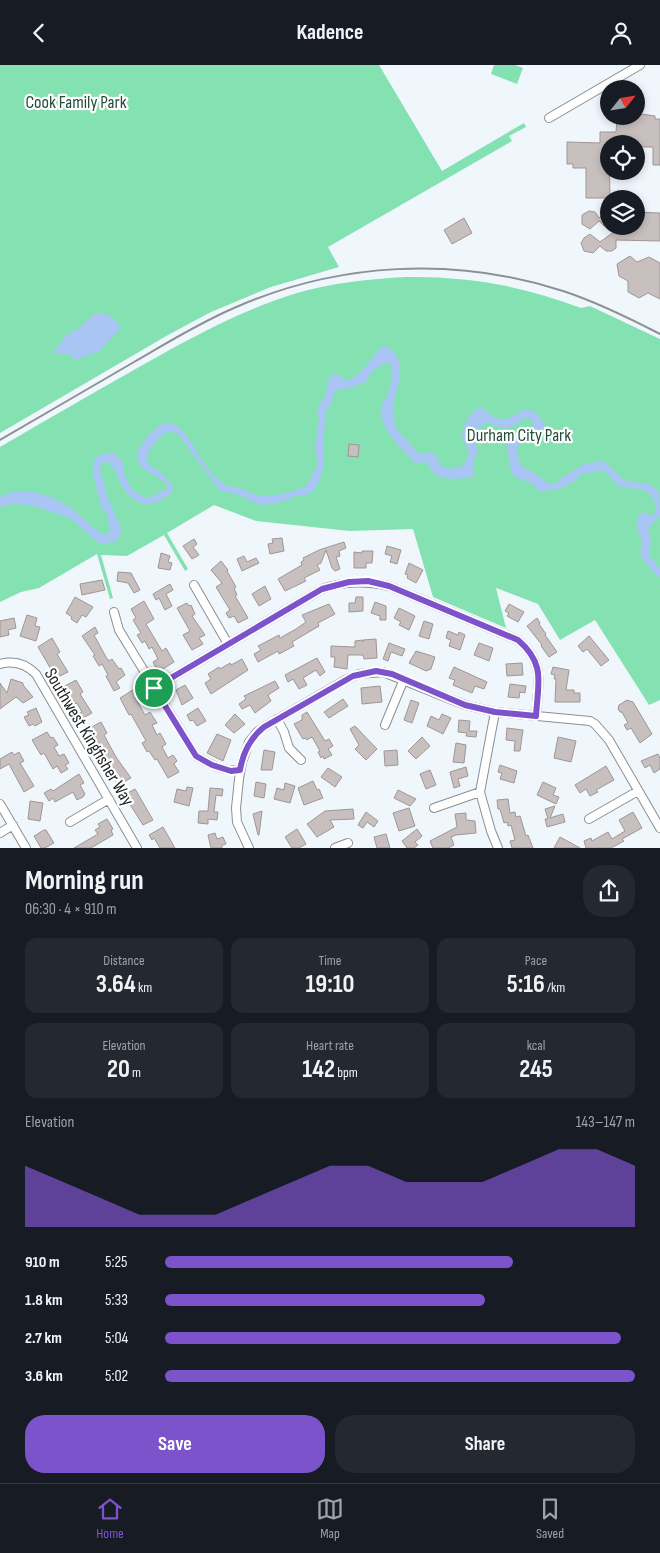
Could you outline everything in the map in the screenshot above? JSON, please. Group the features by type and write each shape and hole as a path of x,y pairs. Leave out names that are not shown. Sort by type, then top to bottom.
{"street":[{"path":"549,118 628,68 640,65"},
{"path":"154,688 322,589 349,582 368,581 389,586 518,640 535,659 538,673 536,716"},
{"path":"194,585 228,644"},
{"path":"114,612 120,630 196,756 212,765 231,771 240,770"},
{"name":"Southwest Kingfisher Way","path":"0,664 14,662 24,665 36,674 137,848"},
{"path":"249,848 237,822 236,807 240,770 245,751 252,737 276,719 353,676 383,671 465,705 495,712 590,721 609,740 660,828"},
{"path":"385,725 404,679"},
{"path":"495,712 480,792 498,848"},
{"path":"276,719 284,732 290,748 301,761"},
{"path":"590,819 638,791"},
{"path":"434,809 480,792"},
{"path":"70,822 109,799"},
{"path":"0,804 26,848"},
{"path":"0,833 13,825"},
{"path":"335,848 348,843"}],"green space":[{"name":"Cook Family Park","path":"0,65 379,65 442,171 524,123 526,127 509,136 512,141 328,247 339,267 271,287 211,312 0,433"},
{"path":"494,65 515,65 523,68 517,84 491,74"},
{"name":"Durham City Park","path":"406,277 451,278 495,284 538,294 581,308 590,306 660,339 660,700 649,705 595,620 560,640 538,604 496,588 506,628 433,597 413,529 350,531 256,521 214,505 167,533 188,569 185,571 164,535 127,556 101,555 113,598 110,599 97,554 39,588 21,592 0,602 0,447 172,349 233,318 275,300 337,284"}],"water":[{"path":"96,313 104,314 114,319 120,329 99,351 76,360 68,354 53,353 68,333 79,328"},
{"path":"386,346 395,354 400,363 393,416 396,427 417,452 424,454 431,452 438,457 439,464 448,469 463,466 469,453 462,433 464,425 478,408 481,407 493,417 499,419 508,418 528,410 538,415 546,429 538,437 520,444 517,449 518,458 522,467 536,474 549,484 558,482 561,478 585,464 601,461 606,463 625,481 649,484 659,492 660,516 648,528 651,539 649,555 660,569 660,578 648,566 640,554 642,540 637,530 638,515 647,512 650,517 654,514 656,508 652,496 647,492 619,486 603,470 581,474 568,485 545,491 539,491 531,483 513,476 509,462 507,442 513,436 519,437 523,434 528,435 531,433 533,422 527,417 509,428 500,427 489,422 472,431 478,452 473,460 473,477 452,479 441,477 432,471 426,462 415,463 392,438 384,424 381,406 388,394 392,375 390,364 384,363 370,373 367,381 351,388 337,390 334,393 331,405 325,410 322,472 317,485 310,493 298,495 282,502 263,505 237,494 220,491 179,435 169,431 156,441 147,456 150,466 164,475 173,487 171,494 160,501 148,504 134,500 124,489 111,465 105,461 100,468 108,499 122,530 117,541 100,544 71,519 30,505 12,504 0,507 0,497 8,493 24,491 42,494 75,511 99,532 105,534 110,532 107,515 101,506 94,479 93,466 95,459 100,455 113,452 122,460 125,476 132,490 145,497 152,497 167,488 167,484 139,465 137,453 152,432 164,424 174,424 184,432 210,471 225,485 263,496 281,494 305,487 318,465 315,448 319,420 317,410 328,390 328,380 336,373 346,380 355,377 380,348"}],"building":[{"path":"645,115 660,119 660,165 653,165 653,147 645,147 645,135 600,135 600,132 616,132 617,125 645,125"},
{"path":"567,142 600,143 600,180 610,180 610,190 600,190 600,198 586,198 586,168 573,168 573,164 567,164"},
{"path":"589,211 595,212 600,222 590,229 582,224 582,215"},
{"path":"645,212 660,213 660,241 616,240 616,248 612,251 606,251 600,246 593,253 584,251 581,243 590,234 600,242 610,235 645,235"},
{"path":"464,218 472,233 452,244 444,230"},
{"path":"630,256 637,262 649,257 660,263 660,299 648,293 639,298 628,292 628,281 619,276 617,264"},
{"path":"349,444 359,445 358,457 348,456"},
{"path":"282,538 284,551 270,554 268,544 273,543 272,539"},
{"path":"194,539 197,544 193,547 199,555 192,559 183,546"},
{"path":"344,542 346,548 339,551 340,556 336,557 340,569 335,571 332,568 326,550 321,563 317,565 320,570 304,578 306,581 285,591 278,579 302,565 303,558 319,550"},
{"path":"387,546 401,550 397,564 390,562 392,556 385,554"},
{"path":"362,551 373,551 372,563 366,563 366,568 354,568 354,552 362,553"},
{"path":"161,553 170,556 168,562 172,563 170,570 158,568"},
{"path":"244,556 247,562 256,558 259,563 242,571 237,559"},
{"path":"221,561 228,570 236,587 234,588 237,595 235,596 248,618 238,623 234,616 229,618 226,613 230,610 216,587 222,583 211,570"},
{"path":"409,563 423,570 416,583 407,578 408,575 405,574"},
{"path":"118,572 131,573 140,590 134,593 128,583 117,581"},
{"path":"102,580 105,590 82,595 80,584"},
{"path":"170,584 173,590 166,594 172,606 165,610 159,598 156,600 153,594"},
{"path":"265,586 271,599 259,606 252,594"},
{"path":"75,597 93,607 86,617 82,615 77,623 66,613"},
{"path":"356,597 363,597 363,611 349,612 349,603 355,603"},
{"path":"144,601 154,619 146,624 162,651 166,648 174,662 158,672 153,662 158,659 152,647 149,649 145,641 142,643 137,635 141,633 133,620 136,618 131,609"},
{"path":"375,602 386,606 386,620 380,620 380,616 371,613"},
{"path":"187,603 189,606 191,605 195,614 192,616 205,635 199,638 203,644 192,650 183,635 190,631 177,608"},
{"path":"329,604 335,614 318,623 319,626 292,642 294,646 279,654 278,651 258,662 254,654 261,650 258,646 279,635 280,638 296,629 306,622 302,615"},
{"path":"509,604 524,612 518,622 507,616 509,613 505,611"},
{"path":"399,608 415,616 409,630 399,625 401,622 394,618"},
{"path":"27,615 37,618 35,626 40,627 36,641 20,636"},
{"path":"14,618 16,628 8,630 9,635 0,637 0,621"},
{"path":"537,618 545,635 557,652 549,657 527,626"},
{"path":"424,621 433,624 429,639 419,636"},
{"path":"95,627 98,633 94,635 106,657 109,661 112,659 125,675 116,682 120,688 114,691 102,664 99,666 93,656 95,655 82,636"},
{"path":"448,631 458,635 459,632 465,635 460,650 449,646 451,640 446,638"},
{"path":"589,636 609,660 601,666 587,649 583,652 578,646"},
{"path":"52,638 60,652 57,654 68,672 60,676 56,669 52,671 38,647"},
{"path":"376,639 377,658 364,659 363,655 348,655 347,669 334,667 335,657 331,657 331,646 355,647 355,641 362,640 363,642 363,640"},
{"path":"389,643 405,649 402,656 391,652 388,661 383,659"},
{"path":"479,643 493,648 489,661 474,655"},
{"path":"416,651 435,657 431,669 426,671 409,663"},
{"path":"317,658 325,672 320,676 316,670 303,678 307,685 299,689 293,679 288,682 285,675"},
{"path":"242,659 248,670 211,694 205,683 211,679 208,674 219,667 220,669"},
{"path":"522,663 523,675 507,676 506,664"},
{"path":"454,667 487,682 484,689 475,686 472,693 453,685 455,680 449,678"},
{"path":"553,667 569,670 566,690 574,690 574,693 580,693 580,702 555,702 556,679 554,679 555,675 551,674"},
{"path":"11,679 23,683 33,697 23,703 16,697 0,709 0,683 7,693"},
{"path":"76,680 83,692 80,694 92,713 79,720 76,715 82,712 77,703 74,704 72,699 70,700 63,687"},
{"path":"275,681 279,688 268,695 271,701 255,713 250,705 242,709 239,704 246,699 244,696"},
{"path":"510,684 526,686 525,693 520,692 519,698 508,697"},
{"path":"185,685 193,698 182,705 176,690"},
{"path":"380,686 382,702 362,704 361,688"},
{"path":"136,688 140,695 135,697 145,715 150,712 157,723 152,725 157,735 160,733 166,744 162,747 168,758 173,755 177,761 174,764 179,772 168,778 157,759 155,760 149,751 147,752 142,743 146,741 120,698"},
{"path":"343,699 348,706 329,718 324,712"},
{"path":"411,700 419,703 412,723 404,720"},
{"path":"627,700 633,702 652,734 640,743 631,728 627,730 624,725 628,723 622,712 618,709 619,705"},
{"path":"36,708 42,722 35,726 33,724 29,726 24,717 29,715 27,712"},
{"path":"198,708 206,721 197,726 193,720 190,721 187,715"},
{"path":"307,712 325,741 329,739 333,746 328,749 332,755 324,759 323,756 321,758 318,752 320,751 312,737 307,740 306,738 303,739 294,724 302,720 302,715"},
{"path":"235,714 245,724 234,733 225,725"},
{"path":"442,714 451,718 443,734 427,726 431,716 439,720"},
{"path":"459,720 470,721 469,731 477,731 476,737 466,736 467,733 458,732"},
{"path":"101,722 107,733 104,735 116,757 131,778 118,785 115,780 118,779 113,768 94,734 90,737 86,730"},
{"path":"355,726 377,749 366,760 355,749 359,745 350,729"},
{"path":"507,728 523,730 520,751 514,751 515,741 506,740"},
{"path":"47,732 58,745 54,747 59,756 64,754 69,763 65,765 68,769 61,773 57,766 53,769 44,753 41,755 32,740"},
{"path":"217,734 231,740 223,761 207,753"},
{"path":"422,737 430,746 416,759 408,751"},
{"path":"558,737 576,741 571,762 554,758"},
{"path":"456,743 466,745 464,763 453,762"},
{"path":"264,750 275,752 272,770 261,770"},
{"path":"397,750 398,765 385,766 384,751"},
{"path":"12,752 14,755 19,752 24,761 20,763 34,786 24,792 9,764 0,769 0,759"},
{"path":"658,754 660,769 654,773 650,765 645,768 641,761"},
{"path":"500,765 517,771 514,783 500,779 502,773 498,772"},
{"path":"606,766 614,780 596,790 598,792 590,796 586,789 580,793 575,785"},
{"path":"466,767 468,776 458,779 460,786 454,788 450,772"},
{"path":"328,768 342,777 335,787 321,777"},
{"path":"430,770 436,785 426,789 420,774"},
{"path":"79,774 84,783 80,785 85,794 83,797 77,800 73,792 55,802 53,798 49,801 44,793 51,789 53,791"},
{"path":"313,781 323,798 304,805 298,788"},
{"path":"256,782 266,784 264,798 254,796"},
{"path":"543,782 556,788 553,795 559,797 556,804 537,795"},
{"path":"285,783 295,786 290,803 274,799 277,788 284,790"},
{"path":"187,787 193,788 189,806 174,802 177,789 186,791"},
{"path":"210,788 223,789 222,796 216,795 214,812 218,812 217,820 208,819 208,824 198,823 199,811 208,811"},
{"path":"135,789 153,820 143,825 124,795"},
{"path":"398,790 416,799 410,806 394,798"},
{"path":"508,799 510,813 515,812 516,817 520,816 526,836 528,835 533,848 512,848 510,841 515,840 511,825 508,826 507,822 504,823 500,809 498,809 497,800"},
{"path":"30,801 43,803 40,821 28,819"},
{"path":"555,806 550,818 563,814 565,822 547,827 545,819 548,819 545,809"},
{"path":"409,808 415,826 399,831 393,813"},
{"path":"353,809 354,819 330,820 334,827 317,837 307,824 325,811"},
{"path":"262,811 259,835 258,835 253,814"},
{"path":"366,812 378,821 374,827 367,822 363,828 358,825"},
{"path":"633,812 642,828 622,839 624,841 611,848 586,848 584,841 591,838 592,841 608,832 612,839 625,831 619,820"},
{"path":"466,813 466,820 475,821 476,833 451,837 454,845 448,848 433,848 430,841 457,827 455,814"},
{"path":"107,819 113,829 111,830 113,835 91,848 74,848 98,834 95,830 100,827 98,824"},
{"path":"163,827 175,848 160,848 154,838 152,840 149,835"},
{"path":"297,829 306,844 299,848 292,848 285,837"},
{"path":"417,829 422,836 415,842 418,845 414,848 407,848 402,841"},
{"path":"46,830 54,843 41,848 34,836"},
{"path":"215,833 217,839 223,837 226,844 222,845 222,848 211,848 208,835"},
{"path":"386,834 390,848 377,848 374,837"},
{"path":"560,837 580,848 554,848"}],"railway":[{"path":"0,440 221,314 274,293 314,281 355,273 397,269 439,269 481,272 522,280 588,300 660,334"}],"route":[{"path":"368,581 389,586 518,640 535,659 538,673 536,716 495,712 465,705 383,671 353,676 257,732 249,742 240,770 231,771 212,765 196,756 154,688 322,589 349,582 368,581"}]}
